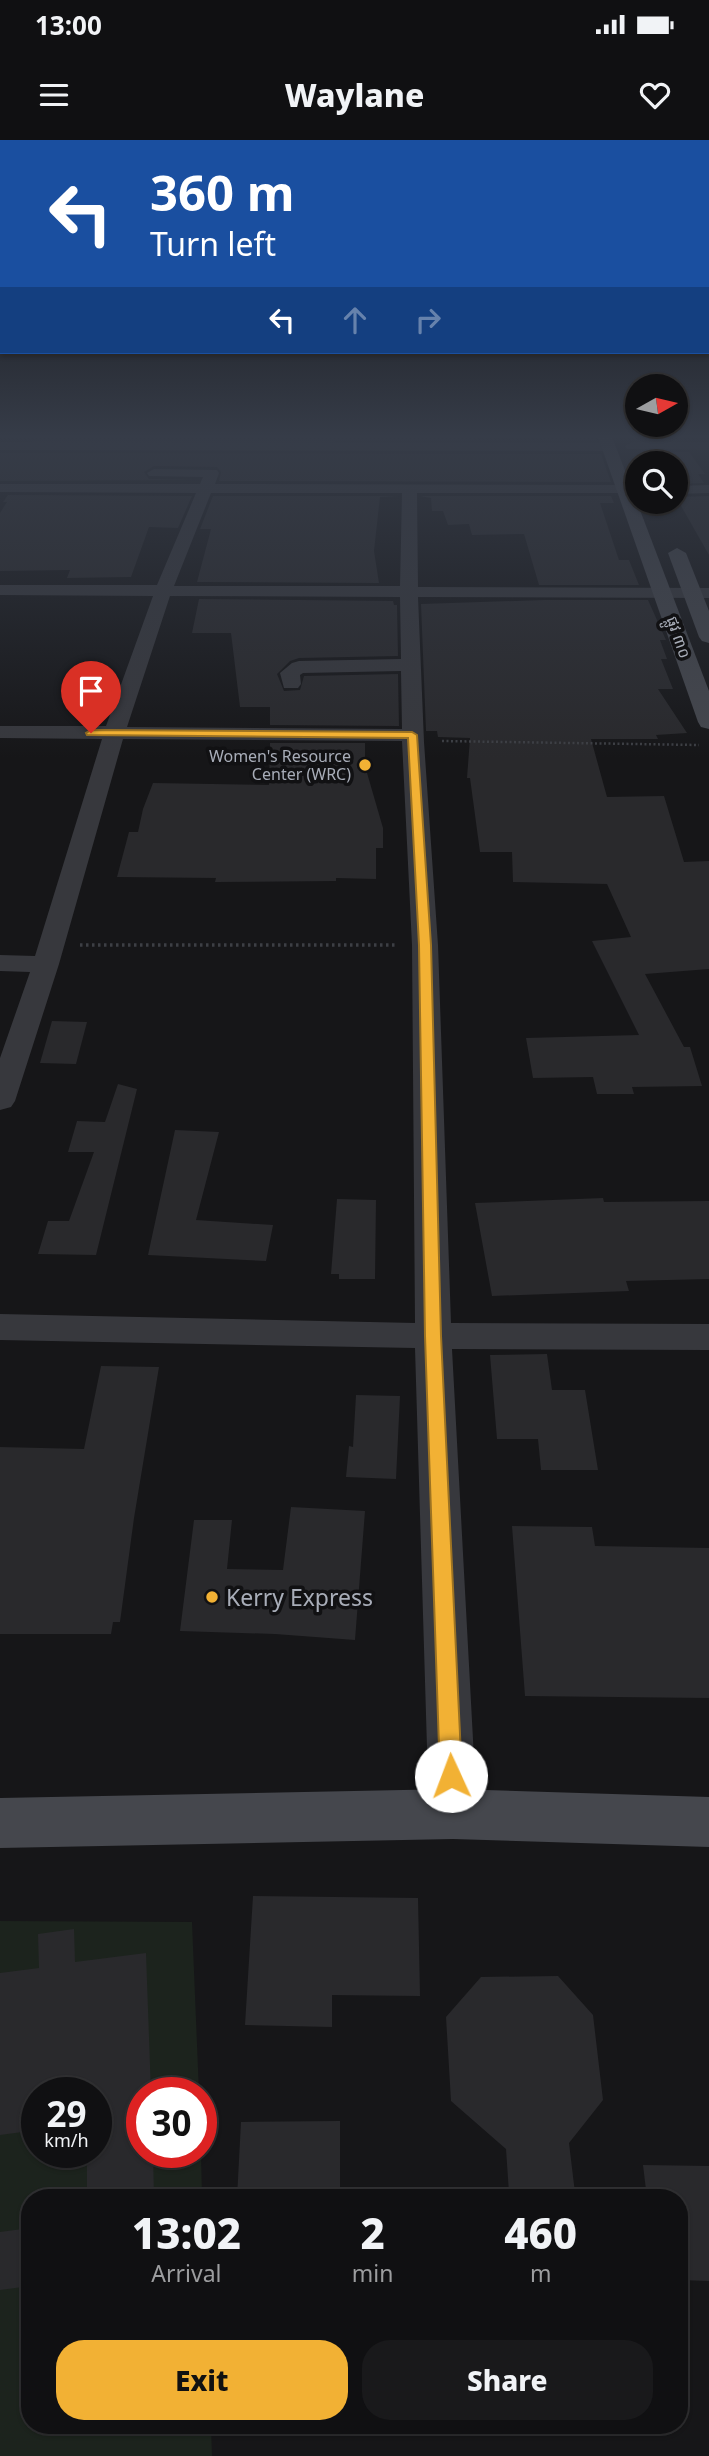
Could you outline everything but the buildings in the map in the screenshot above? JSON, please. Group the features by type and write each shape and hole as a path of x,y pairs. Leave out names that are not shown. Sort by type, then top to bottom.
{"street":[{"path":"0,1101 49,955 114,733 163,591 183,542"},
{"path":"416,542 409,592 410,665 425,945 433,1336 453,1814"},
{"name":"ផ្លូវ ៣០","path":"648,542 709,722"},
{"name":"ផ្លូវ ៣០","path":"673,542 701,592 709,637"},
{"path":"0,590 701,592"},
{"path":"291,684 290,673 299,667 410,665"},
{"path":"0,732 413,738"},
{"path":"0,963 49,955"},
{"path":"0,1327 433,1336 709,1336"},
{"path":"0,1823 453,1814 709,1822"}],"path":[{"path":"413,738 709,745"},
{"path":"49,955 425,945"}],"shaded area":[{"path":"0,1921 192,1922 198,2077 126,2077 126,2168 201,2168 202,2189 21,2189 21,2434 211,2434 212,2456 0,2456"}],"place":[{"name":"Women's Resource Center (WRC)","path":"365,765"},
{"name":"Kerry Express","path":"212,1597"}],"route":[{"path":"91,733 412,735 425,945 433,1336 451,1776"}]}
